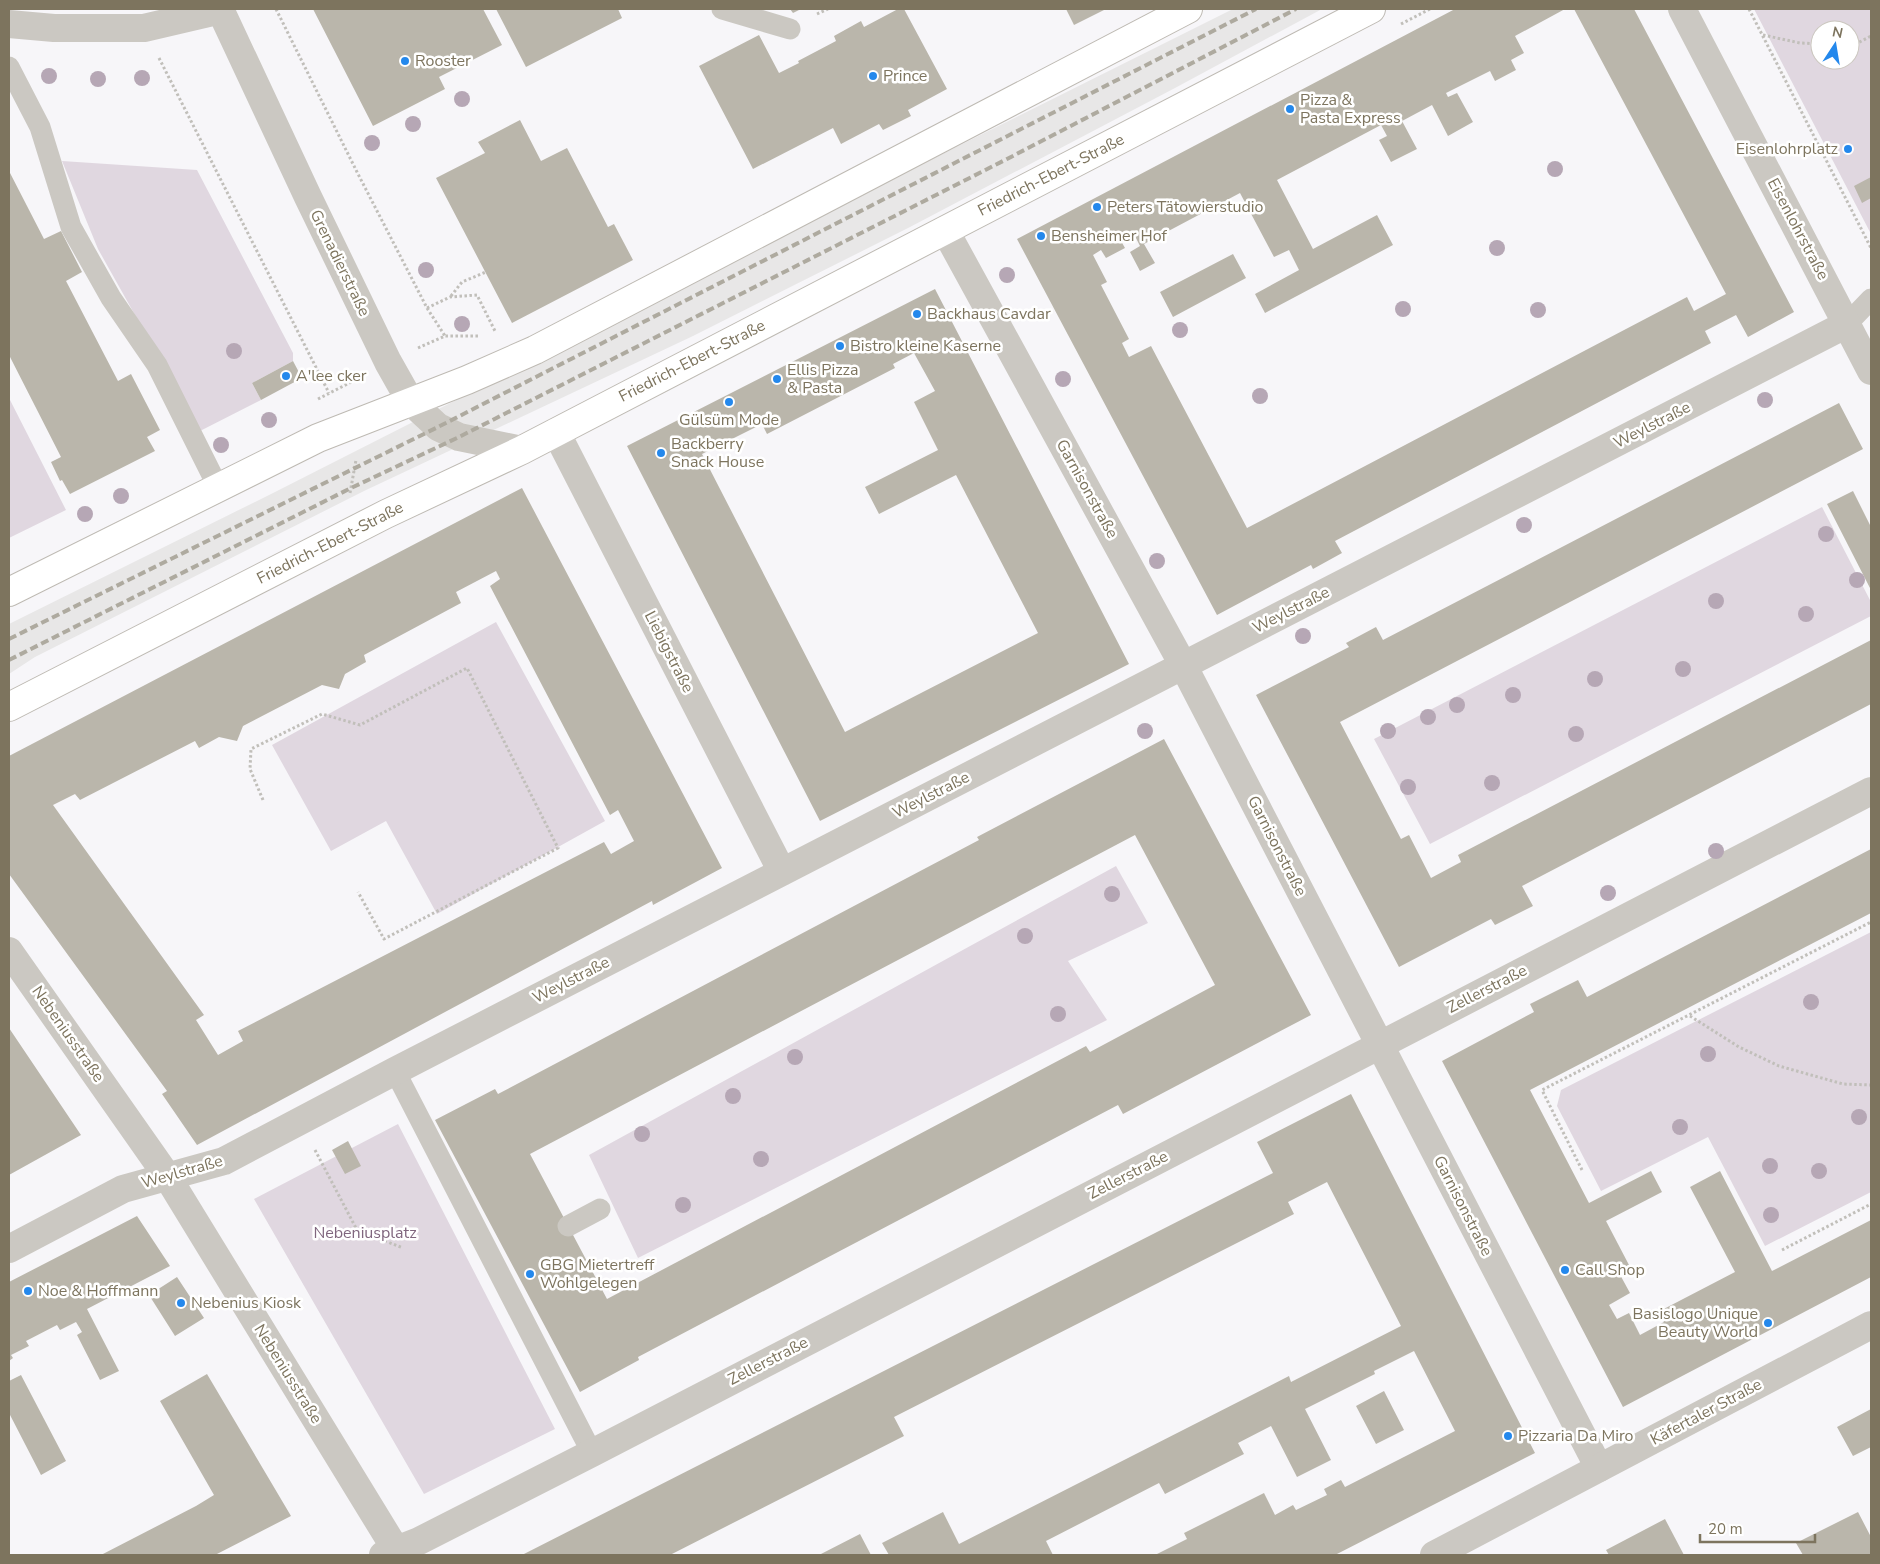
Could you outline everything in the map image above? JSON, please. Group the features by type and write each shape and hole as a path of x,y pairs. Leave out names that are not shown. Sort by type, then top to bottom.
{"main road":[{"path":"9,592 318,438 467,380 535,350 1188,9"},
{"name":"Friedrich-Ebert-Straße","path":"9,708 386,514 522,450 561,442 945,230 1371,9"}],"street":[{"name":"Grenadierstraße","path":"221,9 308,197 388,362 410,401 438,427 459,437 522,450"},
{"path":"9,24 54,28 144,28 221,9"},
{"name":"Eisenlohrstraße","path":"1682,9 1871,371"},
{"name":"Garnisonstraße","path":"945,230 1183,665 1599,1468"},
{"name":"Weylstraße","path":"9,1249 122,1189 224,1161 395,1071 1847,324"},
{"name":"Liebigstraße","path":"561,442 782,872"},
{"name":"Zellerstraße","path":"389,1553 420,1541 592,1453 1871,791"},
{"name":"Nebeniusstraße","path":"9,951 167,1176 389,1553"},
{"name":"Käfertaler Straße","path":"1434,1555 1871,1325"}],"lane":[{"path":"722,9 790,29"},
{"path":"9,67 40,127 71,228 111,298 157,364 218,487"},
{"path":"1847,324 1871,300"},
{"path":"395,1071 501,1260 592,1453"},
{"path":"568,1226 600,1209"}],"path":[{"path":"276,9 427,308 445,336"},
{"path":"1749,9 1871,248"},
{"path":"144,28 329,393"},
{"path":"1762,35 1810,44"},
{"path":"450,297 462,282 486,272"},
{"path":"427,308 450,297 477,295 497,336"},
{"path":"349,496 357,457"},
{"path":"263,800 250,769 251,749 322,714 360,725 467,668 558,848 384,939 358,892"},
{"path":"1582,1170 1542,1090 1871,922"},
{"path":"1690,1015 1738,1047 1778,1066 1843,1084 1871,1085"},
{"path":"300,1121 356,1230 403,1248"},
{"path":"1782,1250 1871,1204"}],"shaded area":[{"path":"1233,9 1322,9 910,227 693,336 364,491 35,657 9,674 9,624"}],"green space":[{"name":"Eisenlohrplatz","path":"1754,9 1871,9 1871,234"},
{"path":"62,161 197,170 293,353 293,361 252,383 261,400 200,431 98,249"},
{"path":"9,398 66,510 9,538"},
{"path":"1822,507 1871,602 1871,616 1430,844 1374,739"},
{"path":"496,622 605,821 437,914 386,821 331,851 272,745"},
{"path":"1116,866 1148,923 1068,961 1107,1020 638,1258 589,1155"},
{"path":"1871,932 1871,1192 1765,1246 1708,1137 1601,1191 1557,1106 1561,1090"},
{"name":"Nebeniusplatz","path":"398,1124 555,1429 424,1494 254,1199"}],"building":[{"name":"Rooster","path":"313,9 483,9 502,45 439,77 445,89 373,126"},
{"path":"496,9 618,9 622,18 526,67"},
{"path":"790,9 801,9 793,13"},
{"path":"898,9 904,9 947,89 908,110 911,116 883,130 879,124 841,144 833,128 753,169 699,66 759,35 779,73 836,41 834,36 861,21 864,27"},
{"path":"1066,9 1106,9 1074,25"},
{"path":"1455,9 1565,9 1515,36 1524,53 1511,60 1516,70 1495,81 1490,71 1446,93 1448,97 1457,93 1473,122 1448,136 1432,105 1402,121 1417,149 1391,162 1379,140 1387,136 1381,125 1277,180 1313,249 1377,215 1393,245 1265,313 1255,294 1299,270 1289,250 1274,257 1240,193 1144,244 1155,263 1140,271 1130,252 1140,246 1134,234 1121,241 1125,248 1106,258 1101,250 1093,255 1107,282 1101,285 1129,339 1122,343 1129,357 1151,346 1247,528 1687,297 1694,311 1726,294 1574,9 1634,9 1794,312 1748,337 1736,315 1705,331 1711,343 1335,541 1342,553 1313,569 1311,565 1217,615 1017,239"},
{"path":"520,120 541,161 567,148 608,227 614,224 633,260 512,323 436,178 485,153 478,142"},
{"path":"9,171 44,239 61,231 82,272 66,281 118,381 131,374 160,430 147,437 155,451 70,494 62,480 60,481 51,462 61,457 9,355"},
{"path":"1871,177 1871,198 1862,203 1854,186"},
{"path":"1233,254 1246,278 1173,317 1160,292"},
{"path":"935,289 1129,664 820,821 627,446","holes":["914,353 935,391 914,402 938,450 865,487 879,514 956,475 1038,633 845,732 702,454 762,424 767,434 895,368 893,364"]},
{"path":"293,361 302,378 261,400 252,383"},
{"path":"1839,403 1863,449 1340,722 1401,839 1409,835 1431,878 1461,862 1458,855 1871,640 1871,704 1522,886 1533,906 1495,925 1491,919 1399,967 1256,695 1349,647 1346,643 1376,627 1383,640"},
{"path":"522,488 722,868 653,905 652,901 197,1145 162,1094 167,1091 9,874 9,756","holes":["496,571 500,579 490,586 610,815 618,810 634,841 611,854 604,842 238,1031 243,1041 218,1055 196,1020 204,1015 53,805 75,794 80,800 195,741 199,748 219,737 237,741 243,726 322,685 339,689 345,674 366,662 364,655 461,603 456,592"]},
{"path":"1853,491 1871,527 1871,590 1827,504"},
{"path":"1164,739 1311,1015 1123,1114 1118,1105 638,1357 639,1360 580,1392 435,1120 495,1089 498,1094 979,840 977,837","holes":["1135,835 1215,985 1090,1052 1086,1046 607,1299 530,1154"]},
{"path":"1871,849 1871,913 1530,1090 1589,1203 1651,1171 1662,1192 1606,1221 1629,1265 1618,1271 1630,1293 1609,1305 1617,1319 1629,1313 1640,1335 1664,1322 1658,1312 1735,1272 1690,1187 1720,1171 1772,1271 1871,1220 1871,1277 1623,1407 1442,1061 1534,1012 1530,1004 1578,980 1587,997"},
{"path":"9,1028 81,1135 9,1175"},
{"path":"1351,1094 1535,1453 1335,1555 1155,1555 1187,1539 1184,1533 1264,1493 1275,1515 1293,1505 1296,1510 1327,1495 1324,1489 1341,1480 1345,1487 1455,1431 1414,1351 1374,1371 1375,1374 1305,1409 1331,1460 1297,1477 1271,1426 1238,1443 1244,1454 1165,1494 1159,1483 1046,1541 1053,1555 889,1555 882,1543 943,1512 959,1544 1289,1376 1291,1382 1401,1326 1327,1182 1288,1202 1294,1214 894,1417 904,1436 670,1555 522,1555 1273,1173 1257,1142"},
{"path":"348,1141 361,1166 345,1174 332,1150"},
{"path":"137,1216 170,1266 87,1309 119,1371 100,1380 77,1335 82,1332 76,1322 60,1330 57,1325 26,1341 29,1346 11,1355 13,1358 9,1361 9,1282"},
{"path":"177,1277 204,1318 175,1336 149,1295"},
{"path":"207,1374 291,1516 215,1555 101,1555 214,1495 160,1401"},
{"path":"21,1375 66,1461 41,1475 9,1413 9,1381"},
{"path":"1384,1391 1404,1430 1376,1444 1356,1406"},
{"path":"1871,1409 1871,1447 1853,1456 1837,1427"},
{"path":"1858,1512 1871,1537 1871,1555 1803,1555 1796,1543"},
{"path":"1665,1519 1684,1555 1609,1555 1606,1550"},
{"path":"860,1534 871,1555 819,1555"}],"railway":[{"path":"9,639 438,427 1256,9"},
{"path":"9,660 351,488 459,437 1007,159 1296,9"}],"place":[{"name":"Rooster","path":"405,61"},
{"name":"Prince","path":"873,76"},
{"name":"Pizza & Pasta Express","path":"1290,109"},
{"name":"Eisenlohrplatz","path":"1848,149"},
{"name":"Peters Tätowierstudio","path":"1097,207"},
{"name":"Bensheimer Hof","path":"1041,236"},
{"name":"Backhaus Cavdar","path":"917,314"},
{"name":"Bistro kleine Kaserne","path":"840,346"},
{"name":"A'lee cker","path":"286,376"},
{"name":"Ellis Pizza & Pasta","path":"777,379"},
{"name":"Gülsüm Mode","path":"729,402"},
{"name":"Backberry Snack House","path":"661,453"},
{"name":"Call Shop","path":"1565,1270"},
{"name":"GBG Mietertreff Wohlgelegen","path":"530,1274"},
{"name":"Noe & Hoffmann","path":"28,1291"},
{"name":"Nebenius Kiosk","path":"181,1303"},
{"name":"Basislogo Unique Beauty World","path":"1768,1323"},
{"name":"Pizzaria Da Miro","path":"1508,1436"}]}
